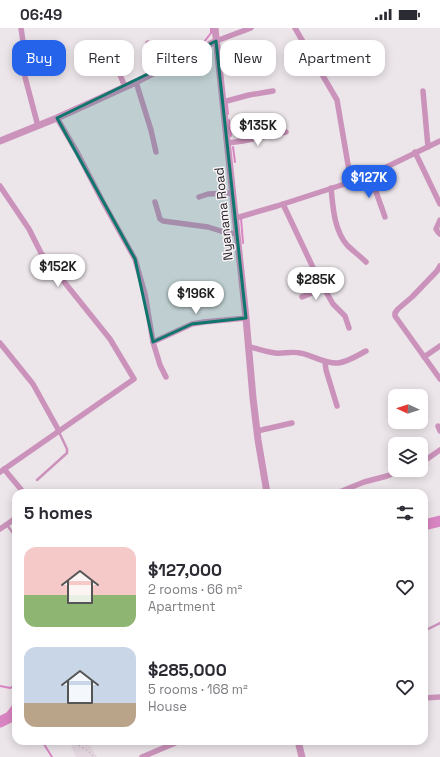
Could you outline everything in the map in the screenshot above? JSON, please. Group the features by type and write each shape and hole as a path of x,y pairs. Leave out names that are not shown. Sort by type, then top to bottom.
{"street":[{"path":"21,28 26,62 25,77 38,126"},
{"name":"Nyanama Road","path":"214,28 236,218 253,398 266,489"},
{"path":"212,43 251,28"},
{"path":"295,28 337,100 351,182"},
{"path":"121,76 126,87"},
{"path":"0,141 57,118 148,76"},
{"path":"136,82 151,130 156,152"},
{"path":"223,102 249,95 273,91"},
{"path":"423,91 428,147"},
{"path":"57,118 77,152 102,202 135,259 145,294 153,342 160,365 166,377"},
{"path":"227,143 243,142 286,132"},
{"path":"236,218 370,175 440,141"},
{"path":"415,152 440,204"},
{"path":"370,175 385,217"},
{"path":"0,186 29,229 41,253 110,339 134,379 2,471 20,489"},
{"path":"331,188 338,228 342,238 346,244 366,262"},
{"path":"199,197 208,194 233,193"},
{"path":"155,202 162,221 208,227 237,234"},
{"path":"283,204 305,252 324,288 333,304 345,316 349,328"},
{"path":"440,220 436,229 440,234"},
{"path":"440,266 412,297 395,313 396,318 440,379"},
{"path":"302,297 324,288"},
{"path":"153,342 192,324 246,318"},
{"path":"248,346 266,352 300,353 332,363 343,362 366,350"},
{"path":"424,357 440,346"},
{"path":"1,347 33,384 58,431"},
{"path":"325,362 337,406"},
{"path":"257,431 292,423"},
{"path":"428,458 440,450"},
{"path":"347,489 364,482 388,476"},
{"path":"0,529 12,521"},
{"path":"428,698 440,697"},
{"path":"142,757 170,745"},
{"path":"299,745 302,757"}],"lane":[{"path":"37,480 67,453 67,449 58,431"},
{"path":"7,524 12,532"},
{"path":"428,628 440,624"}],"path":[{"path":"79,745 94,757"}],"highlighted area":[{"path":"216,41 246,318 192,324 153,342 135,259 57,118"}],"shaded area":[{"path":"71,745 90,745 97,757 76,757"}],"waterway":[{"path":"206,40 211,33 211,28"},
{"path":"227,104 228,114"},
{"path":"229,120 231,136"},
{"path":"233,147 235,162"},
{"path":"241,218 243,243"},
{"path":"428,524 440,521"},
{"path":"0,686 12,687"},
{"path":"0,722 12,714"},
{"path":"44,745 52,757"}]}
